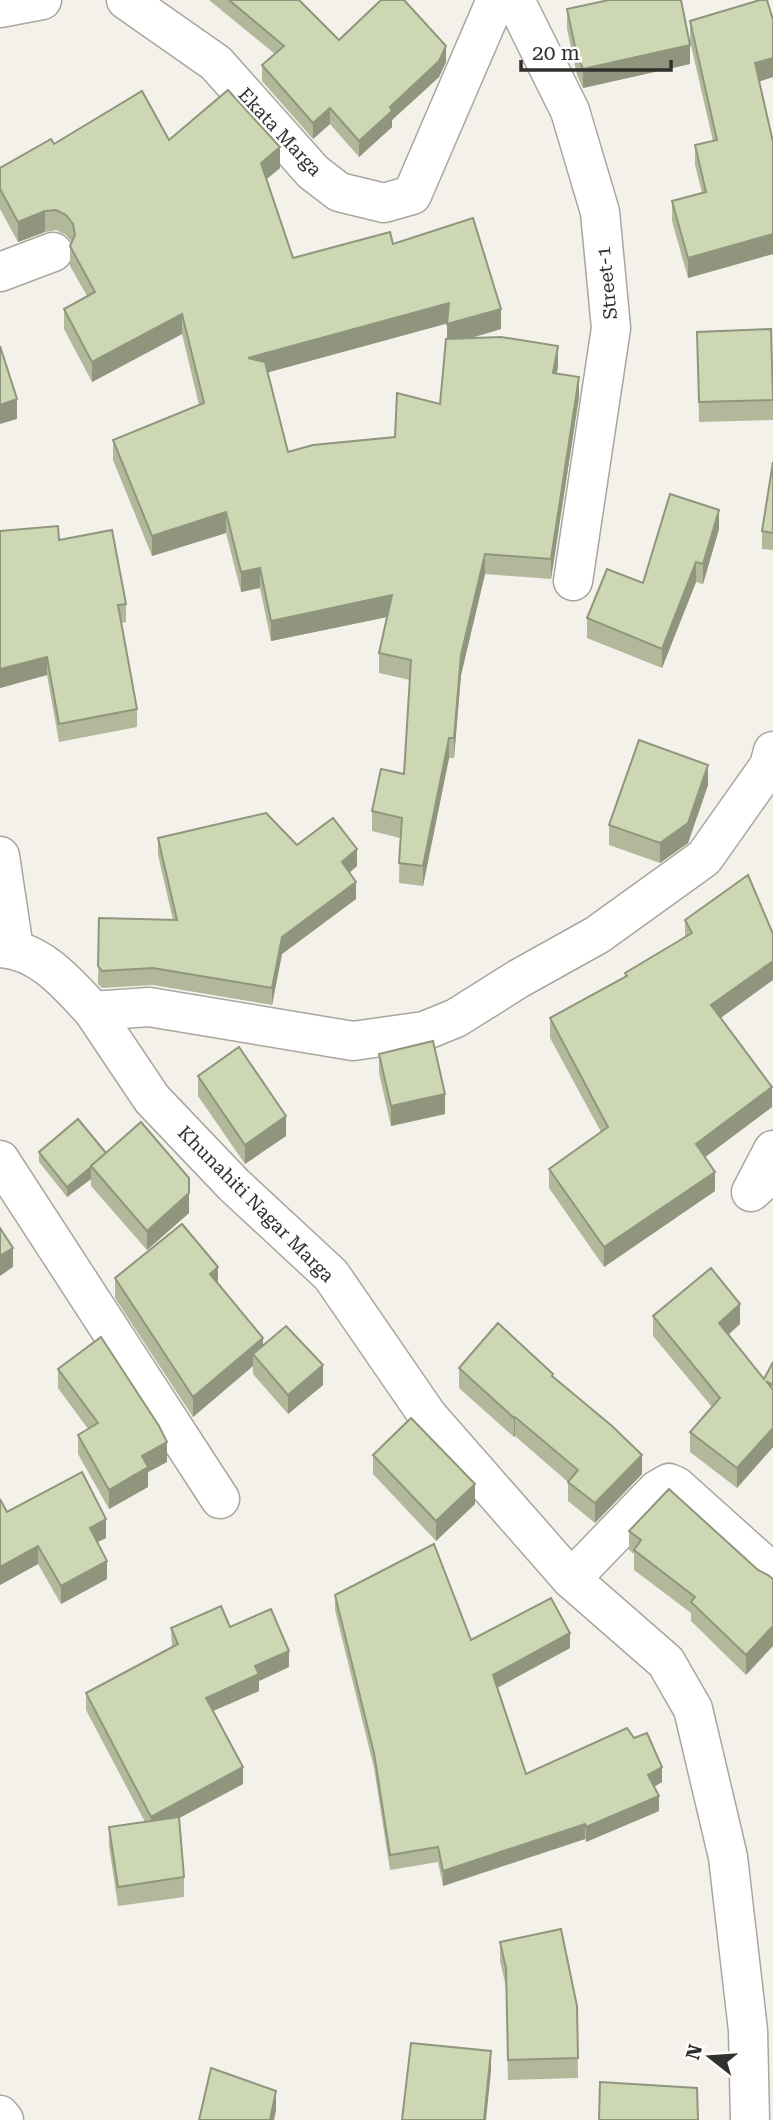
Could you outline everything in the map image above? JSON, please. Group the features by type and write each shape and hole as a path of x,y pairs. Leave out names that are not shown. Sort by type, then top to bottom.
{"street":[{"path":"0,8 42,0"},
{"name":"Ekata Marga","path":"125,0 216,63 313,172 339,192 384,203 412,195 496,0"},
{"name":"Street-1","path":"515,0 570,111 600,212 604,251 611,328 573,581"},
{"path":"0,272 52,252"},
{"path":"93,1012 149,1007 354,1041 424,1031 456,1018 597,934 704,858 769,766 773,751"},
{"path":"0,856 7,948"},
{"name":"Khunahiti Nagar Marga","path":"7,948 58,973 93,1012 152,1099 234,1185 331,1275 428,1416 571,1579 666,1662 693,1709 728,1857 748,2030 750,2120"},
{"path":"773,1150 751,1192 773,1172"},
{"path":"0,1160 220,1499"},
{"path":"571,1579 657,1490 669,1483 676,1486 773,1573"},
{"path":"0,2115 4,2120"}],"building":[{"path":"229,0 299,0 339,40 381,0 404,0 446,46 439,61 390,107 392,111 359,141 330,108 313,123 262,65 284,46"},
{"path":"609,0 681,0 690,45 583,69 577,56 567,9"},
{"path":"767,0 773,20 773,58 755,63 773,142 773,234 688,258 672,201 706,192 695,145 717,140 690,21"},
{"path":"228,90 280,147 261,163 293,258 390,232 393,244 473,218 501,309 447,324 449,303 248,358 265,362 288,452 313,445 395,437 397,393 440,404 446,339 501,337 558,346 553,373 579,377 551,559 485,554 461,655 454,738 449,738 423,866 399,863 402,818 372,811 381,769 404,774 411,660 379,653 392,595 271,621 260,568 241,572 226,512 152,536 113,440 204,403 182,314 92,362 64,309 95,292 70,246 75,235 73,224 66,215 56,210 45,211 18,222 0,189 0,168 51,139 54,144 142,91 169,140"},
{"path":"771,329 773,400 699,402 697,332"},
{"path":"0,346 17,399 0,405"},
{"path":"773,462 773,533 762,531"},
{"path":"670,494 719,510 703,564 696,562 662,649 587,618 607,569 643,583"},
{"path":"58,526 59,540 112,530 126,604 118,605 137,709 59,724 47,657 0,669 0,531"},
{"path":"639,740 708,765 688,823 660,843 609,825"},
{"path":"266,813 297,845 333,818 357,849 342,862 356,882 282,937 272,988 153,968 102,971 98,966 99,918 177,920 158,838"},
{"path":"748,875 773,934 773,961 711,1005 772,1087 696,1144 715,1172 604,1247 549,1169 608,1127 550,1018 627,976 625,973 692,933 685,920"},
{"path":"433,1041 445,1094 391,1106 379,1054"},
{"path":"239,1047 286,1116 245,1145 198,1076"},
{"path":"78,1119 106,1153 67,1187 39,1152"},
{"path":"141,1122 189,1178 189,1193 147,1231 91,1166"},
{"path":"182,1224 218,1267 210,1274 263,1338 193,1397 115,1278"},
{"path":"0,1228 13,1248 0,1256"},
{"path":"711,1268 740,1304 719,1323 764,1379 773,1362 773,1385 766,1381 773,1390 773,1428 737,1468 690,1432 720,1398 653,1316"},
{"path":"498,1323 553,1374 552,1376 642,1455 595,1503 568,1482 578,1470 514,1418 459,1368"},
{"path":"286,1326 323,1365 288,1395 253,1354"},
{"path":"101,1337 167,1442 142,1456 148,1467 109,1490 78,1435 98,1423 58,1369"},
{"path":"411,1418 475,1484 436,1521 373,1455"},
{"path":"82,1472 106,1519 90,1528 107,1561 61,1586 38,1546 0,1567 0,1499 7,1512"},
{"path":"669,1489 758,1570 773,1579 773,1626 746,1655 691,1602 695,1597 634,1550 641,1540 629,1531"},
{"path":"434,1544 471,1640 551,1598 570,1633 493,1675 526,1774 627,1728 634,1738 647,1733 662,1767 648,1775 659,1796 586,1827 585,1824 443,1871 438,1847 390,1855 374,1753 335,1595"},
{"path":"221,1606 230,1627 271,1609 289,1651 255,1666 259,1674 206,1698 243,1767 151,1817 86,1693 178,1644 171,1628"},
{"path":"179,1817 184,1877 118,1887 109,1827"},
{"path":"561,1929 577,2006 578,2058 508,2060 506,1968 500,1942"},
{"path":"411,2043 491,2051 484,2120 402,2120"},
{"path":"211,2068 276,2091 270,2120 199,2120"},
{"path":"600,2082 697,2088 698,2120 599,2120"}]}
